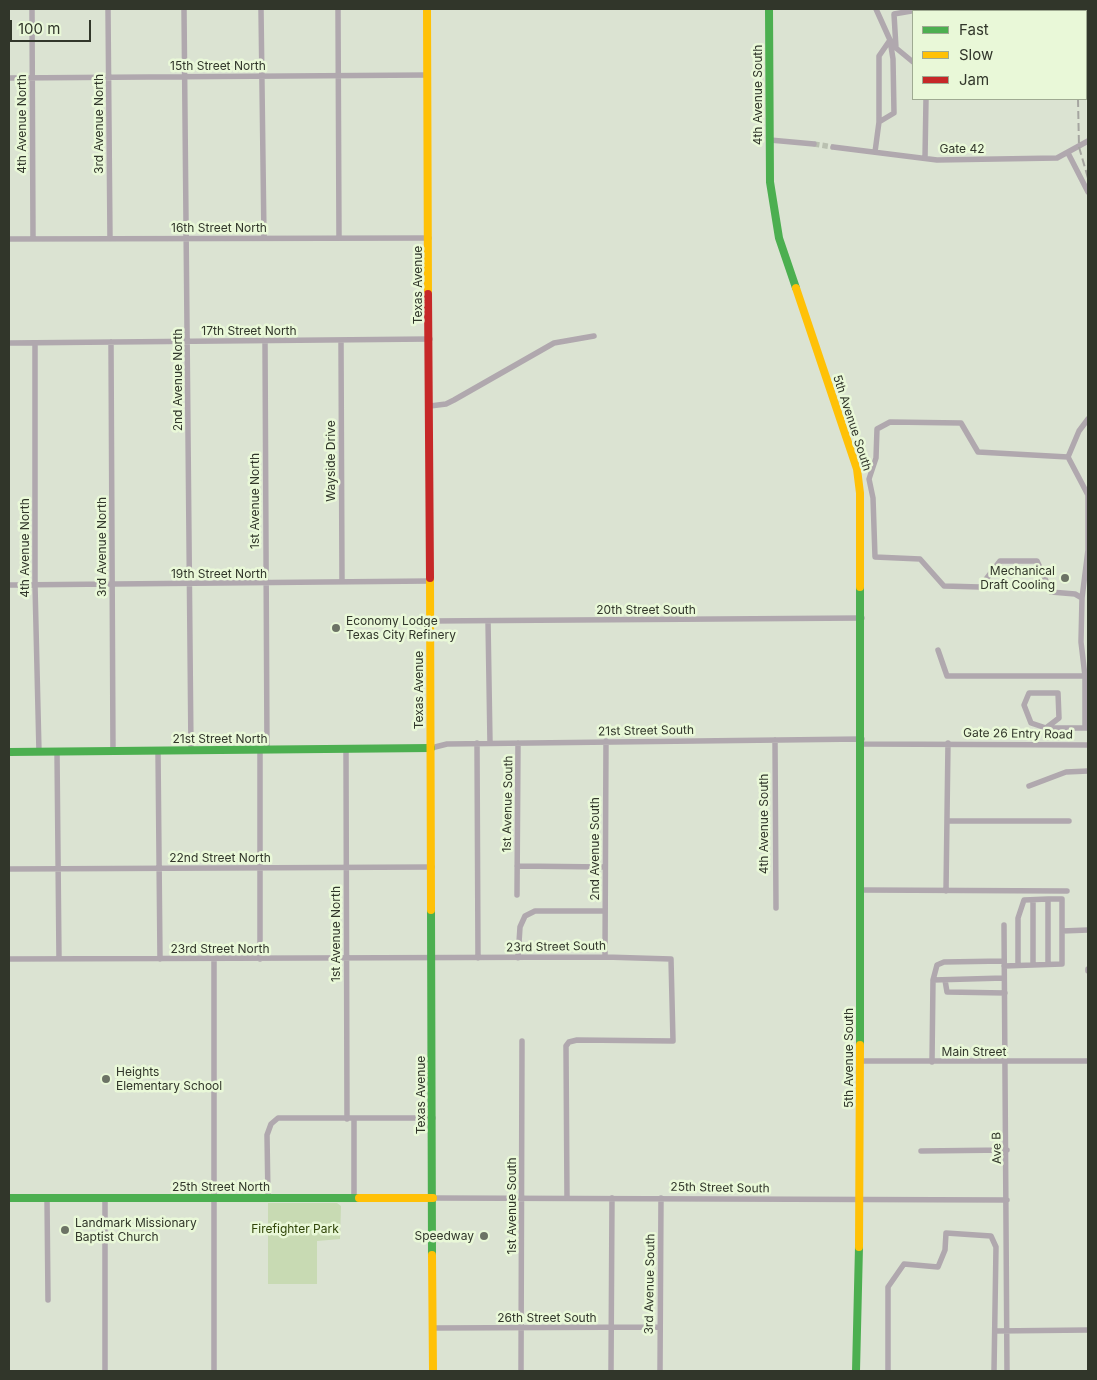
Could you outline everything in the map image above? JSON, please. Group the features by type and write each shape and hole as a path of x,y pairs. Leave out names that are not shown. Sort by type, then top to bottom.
{"street":[{"name":"4th Avenue North","path":"32,9 33,239"},
{"name":"3rd Avenue North","path":"108,9 110,238"},
{"name":"2nd Avenue North","path":"184,9 191,751"},
{"path":"261,9 264,238"},
{"path":"338,9 339,238"},
{"name":"Texas Avenue","path":"427,9 434,1371"},
{"name":"4th Avenue South","path":"769,9 770,182"},
{"path":"876,9 890,40 893,59 894,113 879,122"},
{"path":"912,11 894,14 896,48 912,61"},
{"path":"875,152 879,122 879,56 890,40"},
{"name":"15th Street North","path":"9,78 427,75"},
{"path":"925,158 926,100"},
{"path":"770,140 814,144"},
{"name":"Gate 42","path":"833,147 925,158 1057,158 1088,141"},
{"path":"1068,153 1088,192"},
{"name":"5th Avenue South","path":"770,182 779,238 857,469 860,493 862,890 860,1200 856,1371"},
{"name":"16th Street North","path":"9,239 429,238"},
{"path":"430,406 446,404 454,400 554,343 594,336"},
{"name":"17th Street North","path":"9,343 430,339"},
{"name":"Wayside Drive","path":"341,340 342,582"},
{"name":"1st Avenue North","path":"264,750 265,341"},
{"name":"3rd Avenue North","path":"111,342 113,752"},
{"name":"4th Avenue North","path":"34,344 35,585 39,752"},
{"path":"1068,457 1079,432 1088,419"},
{"path":"1068,457 978,452 961,424 890,422 877,429 876,458 869,479 873,498 875,557 920,559 944,586 980,587 1000,560 1037,561 1051,592 1075,594 1082,598"},
{"path":"1046,728 1059,718 1058,692 1030,692 1024,705 1031,723 1046,728 1086,728 1085,676 1081,642 1082,598 1088,550 1088,495 1068,457"},
{"name":"19th Street North","path":"9,585 430,581"},
{"name":"20th Street South","path":"430,621 862,618"},
{"path":"488,621 490,743"},
{"path":"938,650 947,676 1085,676"},
{"name":"4th Avenue South","path":"775,740 776,908"},
{"name":"21st Street South","path":"431,748 447,744 606,741 775,740 948,743"},
{"name":"2nd Avenue South","path":"605,957 606,741"},
{"path":"476,743 478,958"},
{"name":"1st Avenue South","path":"517,895 518,743"},
{"path":"946,891 948,743"},
{"name":"Gate 26 Entry Road","path":"948,743 1088,745"},
{"name":"21st Street North","path":"9,752 431,748"},
{"path":"260,959 260,868 264,750"},
{"name":"1st Avenue North","path":"346,750 347,1119"},
{"path":"158,751 160,959"},
{"path":"57,752 59,959"},
{"path":"1030,786 1066,772 1088,771"},
{"path":"947,821 1069,821"},
{"path":"517,866 605,867"},
{"name":"22nd Street North","path":"9,870 432,867"},
{"path":"862,890 1068,892"},
{"path":"1048,899 1048,964"},
{"path":"932,1062 933,980 937,964 944,962 1018,965 1062,964 1062,899 1024,900 1018,918 1018,965"},
{"path":"1033,900 1033,965"},
{"path":"518,958 520,927 525,916 536,911 605,911"},
{"name":"Ave B","path":"1004,925 1007,1371"},
{"path":"1062,931 1088,930"},
{"name":"23rd Street South","path":"432,959 605,957 671,959 673,1041 577,1040 569,1042 566,1046 567,1198"},
{"name":"23rd Street North","path":"9,959 432,959"},
{"path":"214,960 214,1371"},
{"path":"933,980 1004,978"},
{"path":"945,980 947,992 1005,993"},
{"name":"1st Avenue South","path":"521,1371 522,1040"},
{"name":"Main Street","path":"860,1061 1088,1061"},
{"path":"268,1198 267,1135 274,1120 278,1118 433,1118"},
{"path":"354,1119 354,1198"},
{"path":"921,1151 1007,1150"},
{"name":"25th Street North","path":"9,1198 433,1198"},
{"path":"47,1198 48,1300"},
{"path":"105,1198 105,1371"},
{"name":"25th Street South","path":"433,1198 1007,1200"},
{"path":"611,1371 612,1198"},
{"name":"3rd Avenue South","path":"660,1371 662,1198"},
{"path":"888,1371 888,1287 904,1264 938,1267 945,1250 946,1233 991,1236 996,1247 994,1371"},
{"name":"26th Street South","path":"434,1328 660,1327"},
{"path":"995,1331 1088,1330"}],"green space":[{"name":"Firefighter Park","path":"268,1203 337,1203 341,1206 340,1239 317,1241 317,1284 268,1284"}],"tunnel":[{"path":"814,144 833,147"}],"railway":[{"path":"1078,100 1079,147 1088,178"}],"traffic: fast":[{"path":"769,9 770,182 779,238 796,288"},
{"path":"860,587 860,1045"},
{"path":"9,752 431,748"},
{"path":"431,910 432,1255"},
{"path":"9,1198 359,1198"},
{"path":"856,1371 859,1247"}],"traffic: slow":[{"path":"427,9 428,294"},
{"path":"796,288 857,469 860,493 860,587"},
{"path":"430,578 431,910"},
{"path":"859,1247 860,1045"},
{"path":"359,1198 433,1198"},
{"path":"432,1255 433,1371"}],"traffic: jam":[{"path":"428,294 430,578"}],"place":[{"name":"Mechanical Draft Cooling","path":"1065,578"},
{"name":"Economy Lodge Texas City Refinery","path":"336,628"},
{"name":"Heights Elementary School","path":"106,1079"},
{"name":"Landmark Missionary Baptist Church","path":"65,1230"},
{"name":"Speedway","path":"484,1236"}]}
